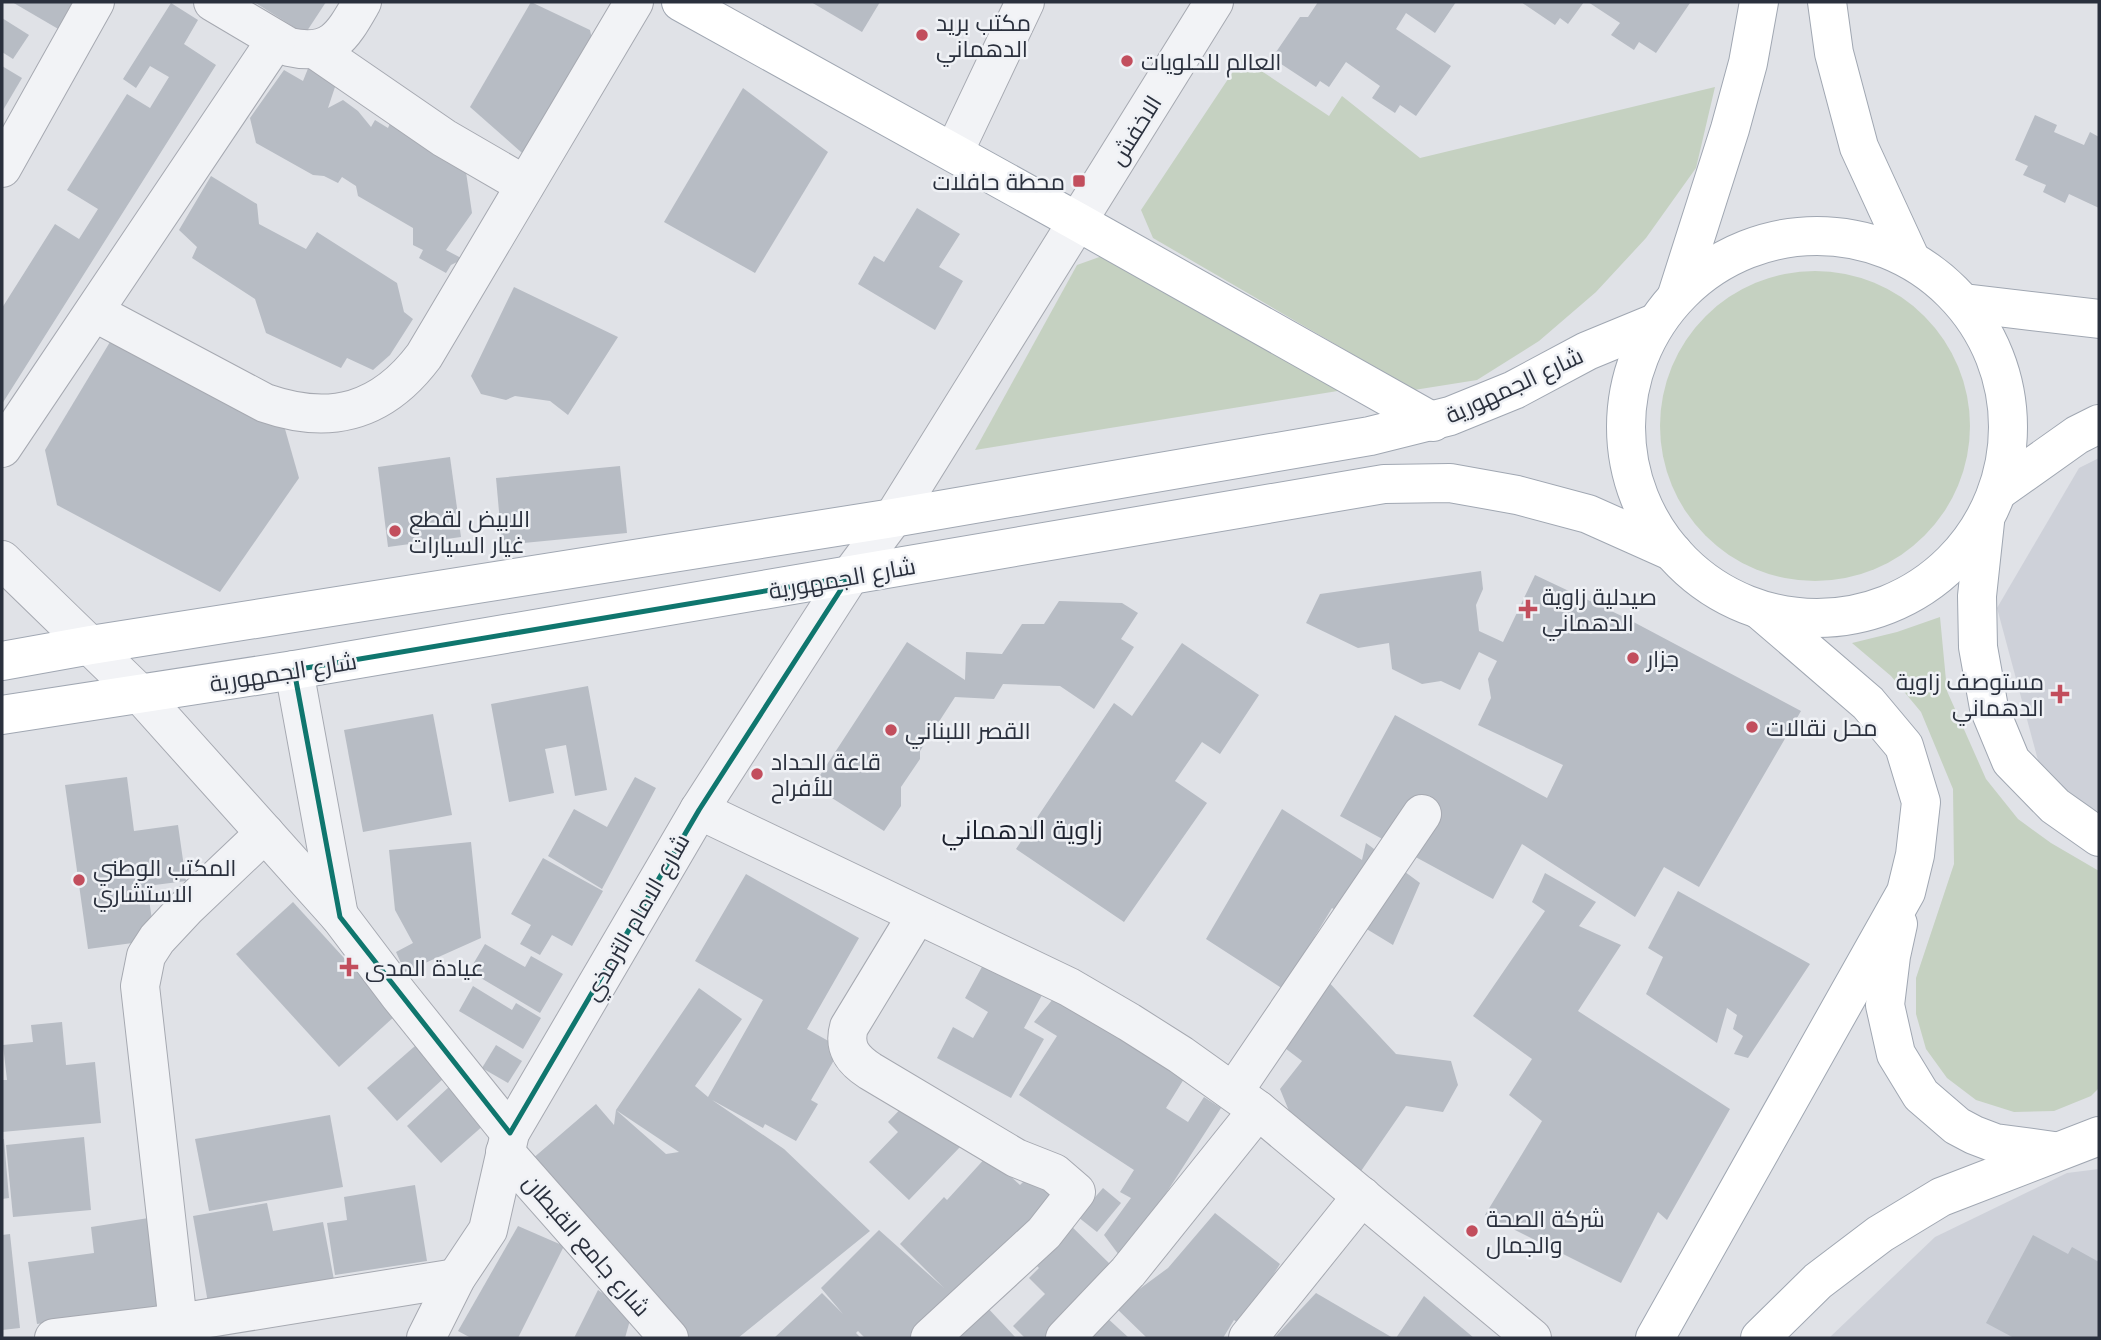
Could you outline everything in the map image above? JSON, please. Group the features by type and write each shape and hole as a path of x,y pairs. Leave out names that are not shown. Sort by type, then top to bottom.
{"main road":[{"path":"681,2 954,152 1433,422"},
{"path":"1759,2 1748,63 1734,116 1666,309 1639,354 1629,388 1625,423 1628,458 1637,492 1652,524 1673,552 1712,586 1759,609 1801,618 1845,616 1888,605 1927,585 1959,556 1992,505 2077,435 2099,424"},
{"path":"1827,2 1834,53 1859,147 1911,260"},
{"path":"1666,309 1709,268 1747,248 1788,237 1830,236 1871,243 1911,260 1939,279 1964,303 1982,327 2005,387 2010,422 2007,457 1992,505 1977,596 1978,647 1989,709 2011,761 2054,806 2099,837"},
{"path":"1964,303 2099,319"},
{"name":"شارع الجمهورية","path":"2,661 892,518 1357,438 1433,422 1514,390 1666,309"},
{"name":"شارع الجمهورية","path":"2,715 295,670 1384,484 1450,483 1517,495 1588,513 1673,552"},
{"path":"1759,609 1868,703 1904,746 1921,802 1915,855 1891,956 1885,1005 1896,1054 1921,1095 1957,1126 1995,1143 2084,1140"},
{"path":"1655,1338 1906,892"},
{"path":"1764,1337 1818,1281 1880,1234 1941,1197 2084,1140"}],"street":[{"path":"2,168 95,2"},
{"path":"213,2 289,47 316,50 340,37 362,2"},
{"path":"94,312 265,403 289,411 315,415 341,413 366,406 389,393 408,377 424,356 634,2"},
{"path":"954,152 1025,2"},
{"name":"الاخفش","path":"892,518 1214,2"},
{"path":"2,448 276,40"},
{"path":"316,50 444,138 525,185"},
{"name":"شارع الامام الترمذي","path":"426,1338 456,1278 488,1230 508,1143 699,810 849,577 892,518"},
{"name":"شارع جامع القبطان","path":"2,560 141,695 340,917 508,1143 669,1338"},
{"path":"295,670 340,917"},
{"path":"699,810 1069,987 1129,1022 1246,1101 1532,1338"},
{"path":"1065,1338 1128,1272 1246,1101 1422,814"},
{"path":"180,1331 140,986 143,967 146,956 157,939 265,833"},
{"path":"917,915 849,1027 846,1037 852,1057 870,1071 1016,1158 1054,1172 1076,1192 1044,1233 930,1338"},
{"path":"1248,1338 1362,1196"},
{"path":"54,1338 180,1331 456,1278"}],"highlighted area":[{"path":"849,577 699,810 510,1133 340,917 294,670"}],"shaded area":[{"name":"مستوصف زاوية الدهماني","path":"2099,458 2099,812 2043,779 1997,608 2079,468"},
{"path":"2099,1169 2099,1338 1829,1338 1935,1237 2067,1173"}],"green space":[{"path":"1242,58 1329,116 1342,96 1420,158 1715,87 1696,168 1646,238 1596,292 1539,341 1477,380 1414,390 1153,238 1141,210"},
{"path":"1105,255 1356,388 975,450 1077,265"},
{"path":"1815,271 1845,274 1874,283 1901,297 1935,328 1951,353 1963,381 1970,426 1967,456 1958,485 1944,512 1913,546 1888,562 1860,574 1815,581 1785,578 1756,569 1729,555 1695,524 1679,499 1667,471 1660,426 1663,396 1672,367 1686,340 1717,306 1742,290 1770,278"},
{"path":"1940,617 1947,691 1986,779 2018,819 2051,843 2099,871 2099,1088 2091,1096 2054,1111 2014,1112 1976,1100 1947,1078 1926,1049 1916,1014 1916,978 1954,864 1953,789 1921,712 1891,676 1852,643 1897,632"}],"building":[{"path":"12,2 77,2 60,30"},
{"path":"254,2 326,2 305,34"},
{"path":"531,2 590,30 596,58 530,160 470,107"},
{"path":"811,2 880,2 862,32"},
{"path":"1318,2 1456,2 1435,33 1406,13 1396,29 1451,66 1416,116 1400,105 1395,113 1372,98 1380,86 1346,62 1329,87 1320,81 1316,87 1272,58 1300,17 1308,17"},
{"path":"1521,2 1584,2 1568,24 1560,18 1555,25"},
{"path":"1588,2 1690,3 1656,53 1639,42 1634,50 1611,35 1620,23"},
{"path":"171,3 198,20 184,44 216,65 2,404 2,308 55,224 79,239 98,209 67,190 127,94 150,108 169,77 150,66 136,88 123,79"},
{"path":"2,18 29,35 13,59 2,52"},
{"path":"2,66 22,78 2,112"},
{"path":"309,66 336,84 328,108 343,100 358,111 371,127 375,120 388,128 394,114 466,172 472,213 446,250 463,259 451,265 446,273 419,258 423,250 413,245 413,228 358,196 356,186 342,177 338,183 324,176 313,175 256,143 250,118 284,70 303,81"},
{"path":"743,88 828,152 755,273 664,222"},
{"path":"2035,115 2057,125 2054,132 2084,145 2090,132 2099,137 2099,208 2069,194 2065,203 2043,192 2046,185 2023,175 2028,166 2015,160"},
{"path":"211,176 257,204 259,224 306,249 317,232 397,283 404,312 413,319 390,355 373,370 347,358 341,368 266,333 255,299 192,258 197,247 179,230"},
{"path":"917,208 960,234 939,267 963,281 935,330 858,284 874,256 884,262"},
{"path":"514,287 618,337 568,415 550,401 515,396 506,400 481,394 471,376"},
{"path":"116,332 283,422 299,478 220,592 57,505 45,450"},
{"path":"450,457 461,537 388,547 378,467"},
{"path":"620,466 627,533 502,545 496,478"},
{"path":"1481,571 1483,589 1476,605 1479,631 1503,642 1535,575 1626,618 1801,711 1699,887 1664,867 1635,917 1522,844 1493,899 1340,816 1395,715 1547,798 1563,765 1478,725 1491,698 1488,679 1497,661 1479,652 1460,690 1441,681 1422,684 1392,669 1389,643 1358,648 1306,623 1320,594"},
{"name":"القصر اللبناني","path":"1059,601 1122,603 1138,613 1121,639 1134,647 1094,709 1060,686 1003,684 994,699 955,697 920,751 920,759 901,787 901,806 884,831 813,786 907,642 965,680 966,652 1002,654 1022,624 1044,624"},
{"path":"1182,643 1259,695 1220,754 1202,742 1175,781 1207,803 1124,922 1016,849 1114,703 1132,716"},
{"path":"588,686 607,790 575,796 566,745 545,749 554,793 509,802 491,704"},
{"path":"433,714 452,815 363,832 344,730"},
{"path":"127,777 134,831 178,825 186,881 147,886 155,940 88,949 65,785"},
{"path":"635,777 656,788 602,889 548,856 574,809 607,827"},
{"path":"1282,809 1362,860 1366,843 1420,883 1393,945 1332,908 1283,989 1206,939"},
{"path":"471,842 481,938 405,972 396,952 413,943 395,910 389,850"},
{"path":"543,858 603,891 572,946 552,935 540,955 520,944 531,925 511,914"},
{"path":"1545,873 1596,902 1579,926 1621,945 1578,1011 1730,1109 1667,1220 1658,1212 1621,1283 1485,1215 1542,1121 1509,1095 1532,1059 1473,1016 1545,911 1532,902"},
{"path":"746,874 859,938 807,1029 841,1048 811,1100 818,1104 796,1141 765,1124 763,1128 712,1100 784,1149 870,1231 738,1338 679,1338 524,1166 596,1104 614,1125 616,1110 699,988 742,1019 695,1086 708,1097 763,1000 695,961","holes":["616,1110 679,1152 666,1154"]},
{"path":"1678,891 1810,964 1748,1058 1734,1054 1743,1036 1733,1029 1737,1015 1727,1008 1717,1043 1646,994 1663,957 1648,948"},
{"path":"293,902 396,1015 339,1067 236,954"},
{"path":"485,944 525,967 531,956 563,974 540,1013 469,971"},
{"path":"989,954 1047,986 1024,1028 1044,1039 1011,1098 937,1058 953,1027 973,1038 988,1012 965,998"},
{"path":"1324,977 1396,1054 1451,1061 1458,1085 1443,1112 1406,1106 1359,1174 1296,1128 1280,1089 1302,1061 1277,1042"},
{"path":"473,986 512,1010 516,1003 541,1018 523,1049 459,1011"},
{"path":"1058,993 1187,1074 1166,1108 1188,1122 1204,1097 1221,1108 1163,1198 1173,1205 1125,1263 1104,1235 1131,1198 1120,1192 1134,1170 1019,1095 1057,1036 1034,1022"},
{"path":"62,1022 66,1065 95,1062 101,1123 2,1132 2,1080 7,1080 3,1045 33,1042 31,1025"},
{"path":"496,1045 522,1061 508,1083 482,1068"},
{"path":"415,1046 444,1078 397,1121 367,1088"},
{"path":"450,1086 485,1124 441,1163 407,1126"},
{"path":"910,1099 960,1147 909,1200 869,1162 898,1132 888,1122"},
{"path":"330,1115 343,1187 209,1211 195,1139"},
{"path":"84,1137 91,1210 13,1217 6,1145"},
{"path":"2,1139 9,1198 2,1199"},
{"path":"988,1155 1020,1185 1035,1170 1058,1191 960,1298 914,1338 865,1338 858,1331 856,1333 861,1338 774,1338 822,1293 843,1314 821,1288 879,1230 944,1288 900,1244 944,1197 947,1200"},
{"path":"415,1185 427,1261 335,1275 327,1223 347,1220 344,1197"},
{"path":"1103,1188 1121,1203 1097,1232 1078,1217"},
{"path":"267,1203 273,1231 323,1222 334,1280 208,1303 193,1216"},
{"path":"1215,1213 1280,1264 1242,1326 1234,1320 1223,1338 1147,1338 1115,1307 1168,1268"},
{"path":"155,1217 169,1304 37,1324 28,1262 94,1253 91,1227"},
{"path":"1065,1220 1112,1266 1055,1338 1025,1338 1013,1326 1045,1294 1029,1278 1039,1268 1028,1257"},
{"path":"518,1226 564,1246 518,1338 471,1338 458,1331"},
{"path":"10,1234 20,1328 2,1330 2,1235"},
{"path":"2033,1235 2068,1254 2072,1247 2099,1262 2099,1338 2014,1338 1986,1323"},
{"path":"598,1290 632,1313 625,1338 574,1338"},
{"path":"1316,1293 1393,1338 1274,1338"},
{"path":"1424,1296 1474,1338 1396,1338"},
{"path":"985,1305 1016,1338 950,1338"},
{"path":"1105,1316 1129,1338 1085,1338"}],"place":[{"name":"مكتب بريد الدهماني","path":"922,35"},
{"name":"العالم للحلويات","path":"1127,61"},
{"name":"محطة حافلات","path":"1079,181"},
{"name":"الابيض لقطع غيار السيارات","path":"395,531"},
{"name":"صيدلية زاوية الدهماني","path":"1528,609"},
{"name":"جزار","path":"1633,658"},
{"name":"مستوصف زاوية الدهماني","path":"2060,694"},
{"name":"محل نقالات","path":"1752,727"},
{"name":"القصر اللبناني","path":"891,730"},
{"name":"قاعة الحداد للأفراح","path":"757,774"},
{"name":"المكتب الوطني الاستشاري","path":"79,880"},
{"name":"عيادة المدى","path":"349,967"},
{"name":"شركة الصحة والجمال","path":"1472,1231"}],"district":[{"name":"زاوية الدهماني","path":"1022,829"}]}
